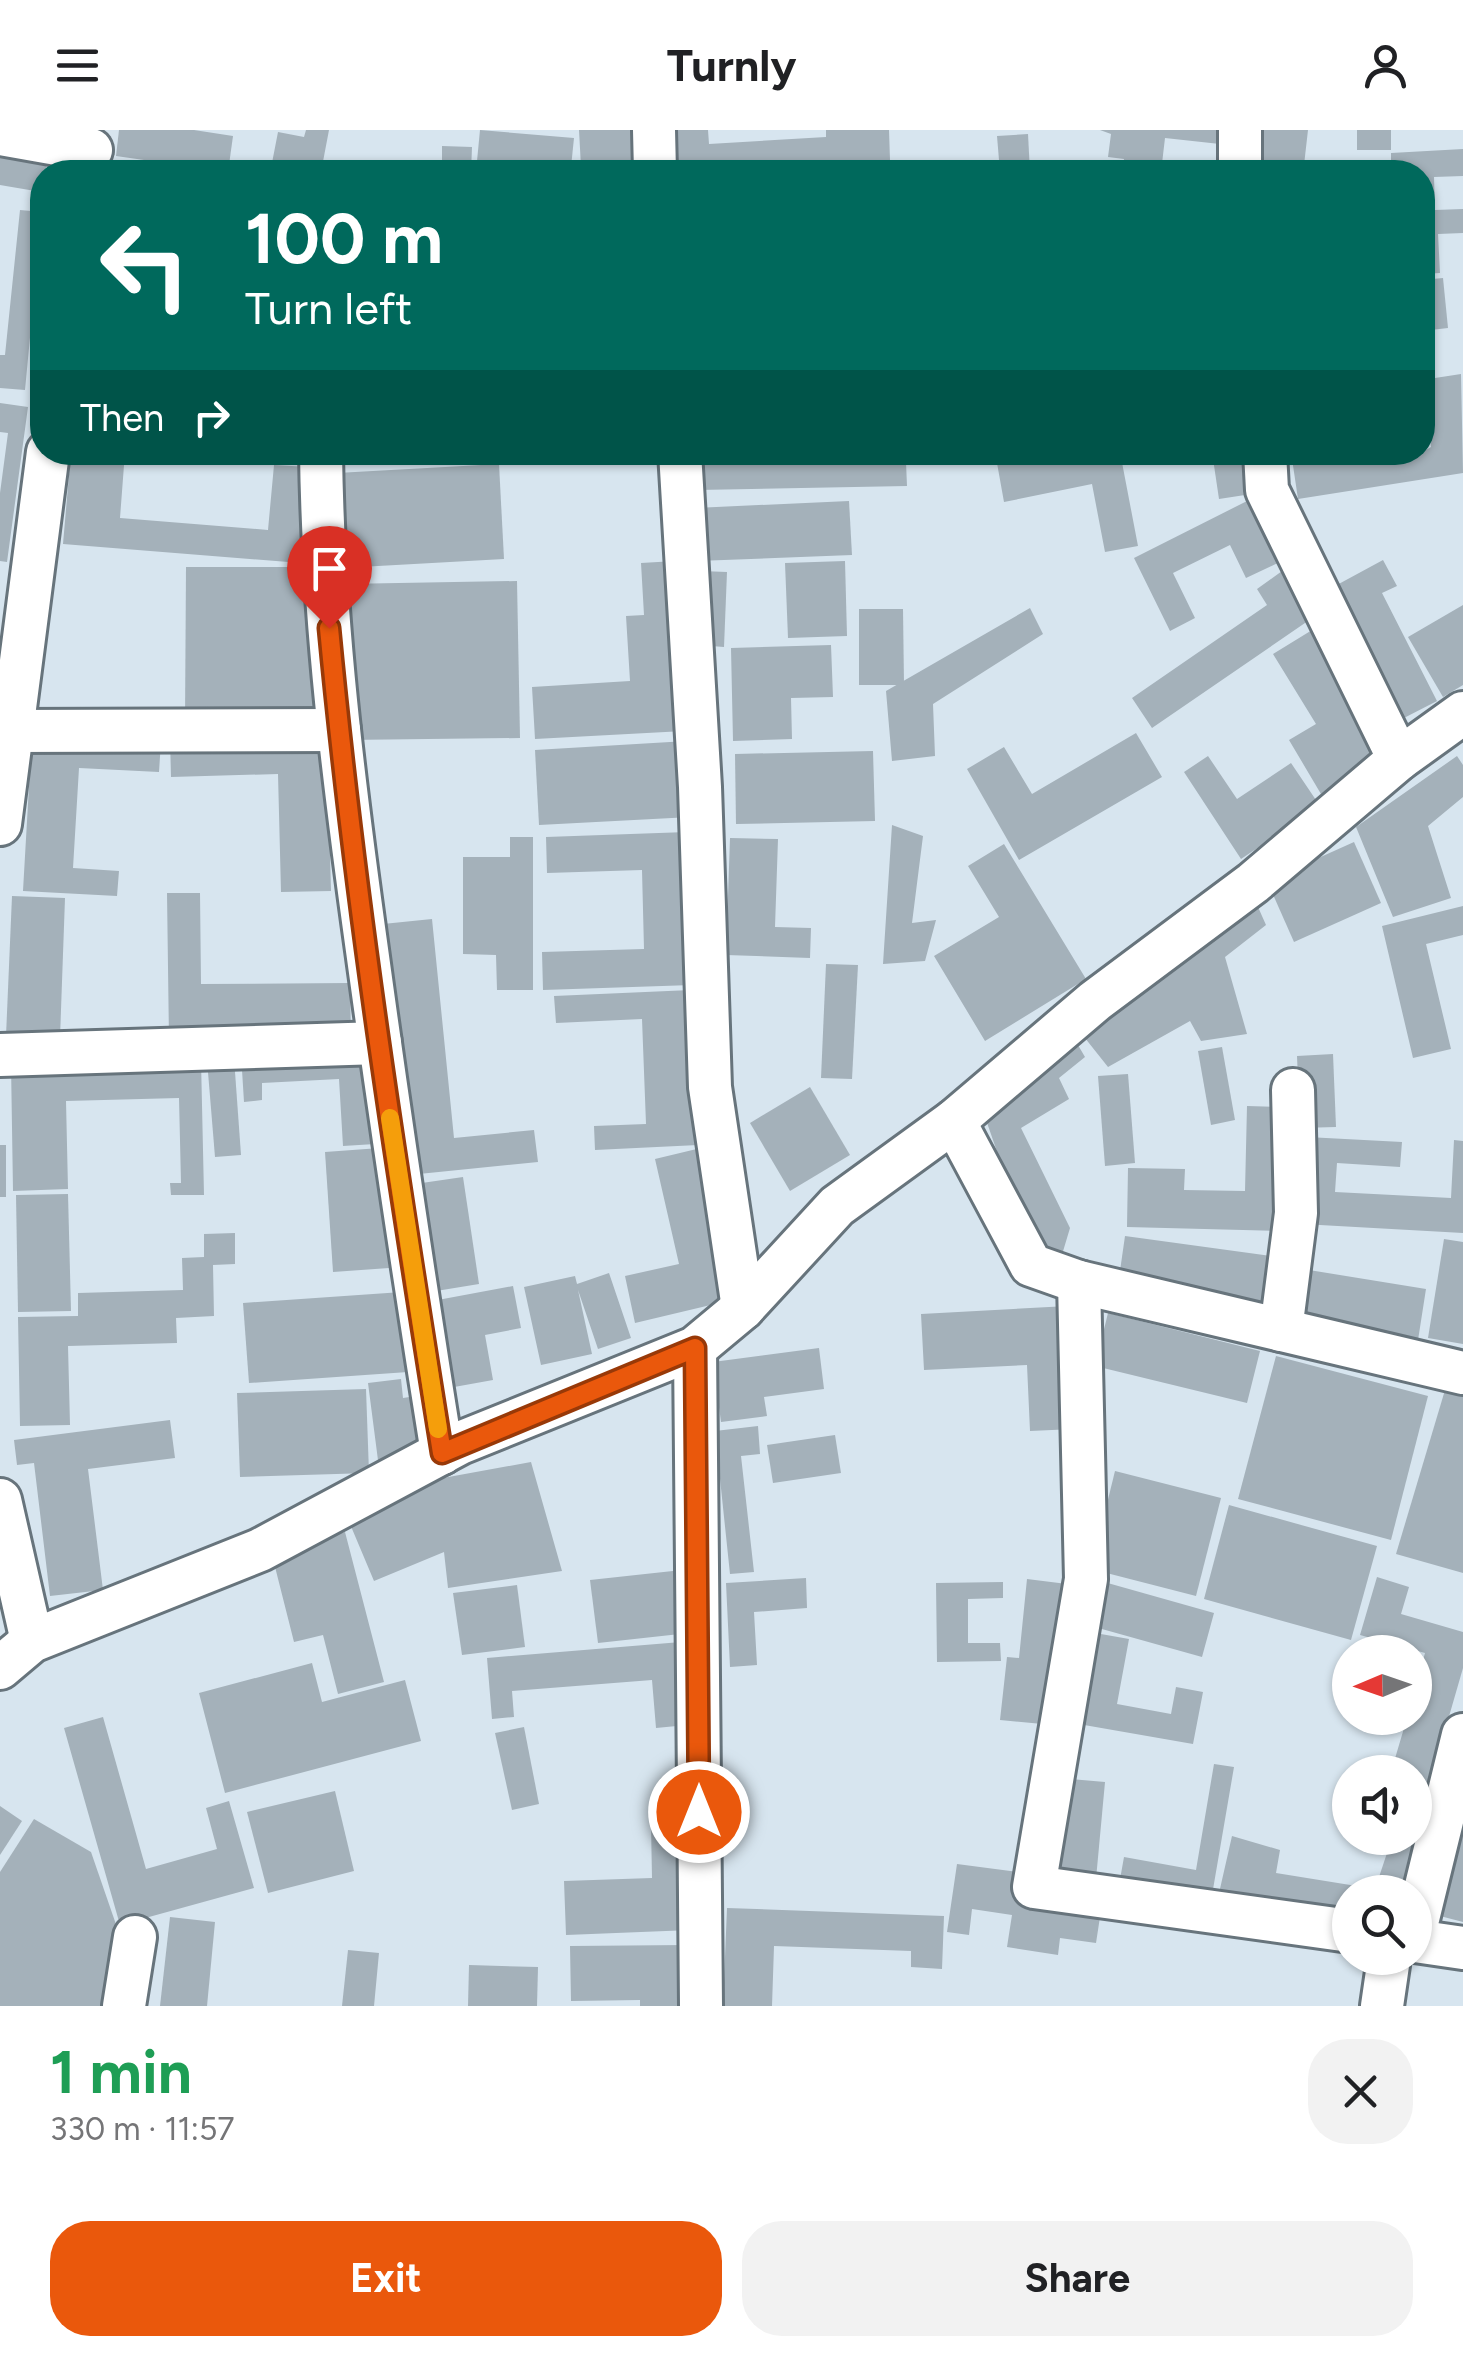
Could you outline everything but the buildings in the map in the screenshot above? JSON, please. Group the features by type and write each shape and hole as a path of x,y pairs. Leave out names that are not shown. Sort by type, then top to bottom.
{"street":[{"path":"654,130 655,160"},
{"path":"1240,130 1240,160"},
{"path":"0,134 91,151"},
{"path":"0,824 10,731 15,576 45,465"},
{"path":"321,465 322,559 338,730 380,1044 442,1453"},
{"path":"681,465 700,787 710,1087 743,1308"},
{"path":"1265,465 1266,490 1399,759"},
{"path":"0,1500 16,1654 260,1550 442,1453 695,1348 743,1308 837,1206 954,1120 1094,1001 1253,883 1399,759 1463,714"},
{"path":"10,731 338,730"},
{"path":"0,1055 380,1044"},
{"path":"1281,1330 1296,1213 1293,1090"},
{"path":"954,1120 1032,1265 1079,1282 1463,1373"},
{"path":"1079,1282 1086,1579 1034,1887 1332,1928"},
{"path":"695,1348 701,2006"},
{"path":"1429,1875 1463,1735"},
{"path":"124,2006 135,1937"},
{"path":"1432,1943 1463,1948"},
{"path":"1382,2006 1387,1975"}],"slow traffic":[{"path":"390,1118 438,1429"}],"route":[{"path":"329,628 344,781 400,1192 442,1453 695,1348 699,1812"}]}
